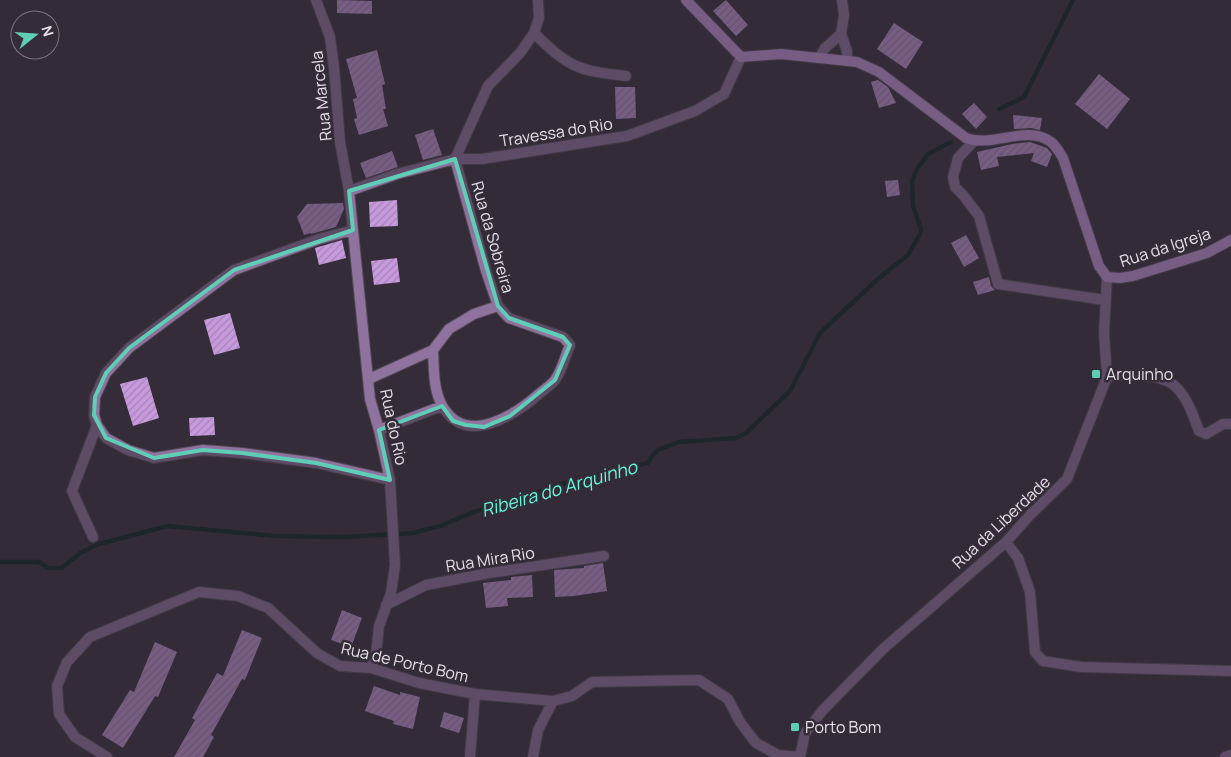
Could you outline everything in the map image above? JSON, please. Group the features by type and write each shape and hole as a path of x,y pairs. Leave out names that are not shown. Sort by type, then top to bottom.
{"street":[{"name":"Rua Marcela","path":"316,0 330,37 340,142 349,191"},
{"path":"454,159 488,86 520,53 534,33 539,18 538,0"},
{"path":"686,0 741,57 781,54 857,62 879,72 966,138 974,141 1040,136 1052,143 1063,158 1099,266 1107,277"},
{"path":"842,0 844,15 841,34 847,51 847,61"},
{"path":"534,33 555,54 571,65 595,73 626,76"},
{"path":"819,58 825,48 841,34"},
{"name":"Travessa do Rio","path":"349,191 397,174 454,159 482,159 627,136 695,110 724,94 741,57"},
{"path":"974,141 958,158 953,177 955,187 964,195 979,216 998,284 1105,300"},
{"name":"Rua da Sobreira","path":"432,350 449,329 474,314 498,306 454,159"},
{"name":"Rua do Rio","path":"349,191 370,399 390,480 395,565 391,593 379,626 376,654 371,668"},
{"path":"353,230 319,239 234,270 129,348 106,373 95,397 94,415 97,425 106,438 128,450 154,458 203,450 242,453 316,463 390,480"},
{"name":"Rua da Igreja","path":"1107,277 1133,276 1207,253 1231,240"},
{"name":"Rua da Liberdade","path":"800,757 805,733 823,710 883,649 1006,542 1029,516 1068,479 1107,377 1104,333 1107,277"},
{"path":"369,379 432,350 436,388 442,406 453,421 466,425 484,426 510,416 555,380 570,345 563,337 509,318 498,306"},
{"path":"1107,377 1132,375 1161,379 1178,388 1193,413 1199,431 1206,434 1223,424 1231,424"},
{"path":"379,430 442,406"},
{"path":"94,537 72,491 97,425"},
{"path":"1006,542 1018,558 1030,592 1035,652 1044,661 1081,667 1231,671"},
{"name":"Rua Mira Rio","path":"386,605 426,585 489,573 604,556"},
{"name":"Rua de Porto Bom","path":"107,757 76,737 59,714 57,686 67,662 90,637 199,592 238,596 268,608 317,653 340,666 371,668 419,683 475,694 553,701 572,696 592,682 699,680 728,699 740,722 756,743 778,755 800,757"},
{"path":"470,757 475,694"},
{"path":"533,757 538,730 553,701"},
{"path":"1225,757 1231,755"}],"highlighted area":[{"path":"455,159 498,306 509,318 563,337 570,345 555,380 510,416 484,427 466,425 453,421 442,406 379,430 390,480 316,463 242,453 203,450 154,458 106,438 94,415 95,397 106,373 129,348 234,270 353,230 349,191"}],"building":[{"path":"337,0 372,1 372,14 337,13"},
{"path":"726,0 748,25 736,36 713,11"},
{"path":"894,23 923,42 906,69 877,49"},
{"path":"377,50 385,84 382,85 386,109 383,109 388,126 359,135 354,119 357,118 353,99 357,98 346,59"},
{"path":"1099,74 1130,99 1107,129 1075,104"},
{"path":"878,80 888,87 896,103 879,108 871,82"},
{"path":"615,87 635,87 636,118 616,119"},
{"path":"974,103 987,117 976,129 962,114"},
{"path":"1013,115 1042,118 1040,130 1031,128 1014,129"},
{"path":"433,129 442,155 423,160 415,135"},
{"path":"1030,142 1047,148 1052,154 1047,167 1031,161 1034,153 997,157 999,166 981,170 977,152"},
{"path":"392,151 398,167 366,178 360,163"},
{"path":"898,180 900,195 887,197 885,181"},
{"path":"397,200 398,226 370,227 369,202"},
{"path":"343,203 344,209 336,227 304,235 297,217 307,204"},
{"path":"966,235 979,258 964,267 951,243"},
{"path":"342,240 346,258 319,265 315,248"},
{"path":"397,258 400,282 374,285 371,261"},
{"path":"989,277 991,286 995,290 978,295 973,282"},
{"path":"230,313 240,348 214,355 204,320"},
{"path":"147,377 159,418 133,426 120,384"},
{"path":"214,417 215,435 190,436 189,418"},
{"path":"603,563 607,591 555,597 554,570 584,568 584,566"},
{"path":"532,575 533,597 507,598 508,606 486,608 483,583 511,580 511,577"},
{"path":"342,610 362,618 351,647 331,640"},
{"path":"242,630 262,638 245,680 242,679 211,735 214,737 203,757 174,757 195,720 192,718 217,673 223,676"},
{"path":"155,642 177,652 158,697 155,696 123,748 102,735 130,690 134,692"},
{"path":"374,686 400,695 400,692 420,697 413,729 393,724 394,721 365,711"},
{"path":"444,712 464,718 459,733 440,727"}],"waterway":[{"name":"Ribeira do Arquinho","path":"999,109 1024,97 1073,0"},
{"name":"Ribeira do Arquinho","path":"0,562 39,562 47,568 62,568 80,553 99,544 168,526 274,536 345,537 413,533 440,526 474,512 572,481 648,463 658,450 679,442 736,438 746,433 790,391 820,333 879,278 908,255 921,229 913,206 912,181 917,169 928,154 951,142"}],"place":[{"name":"Arquinho","path":"1096,374"},
{"name":"Porto Bom","path":"795,727"}]}
